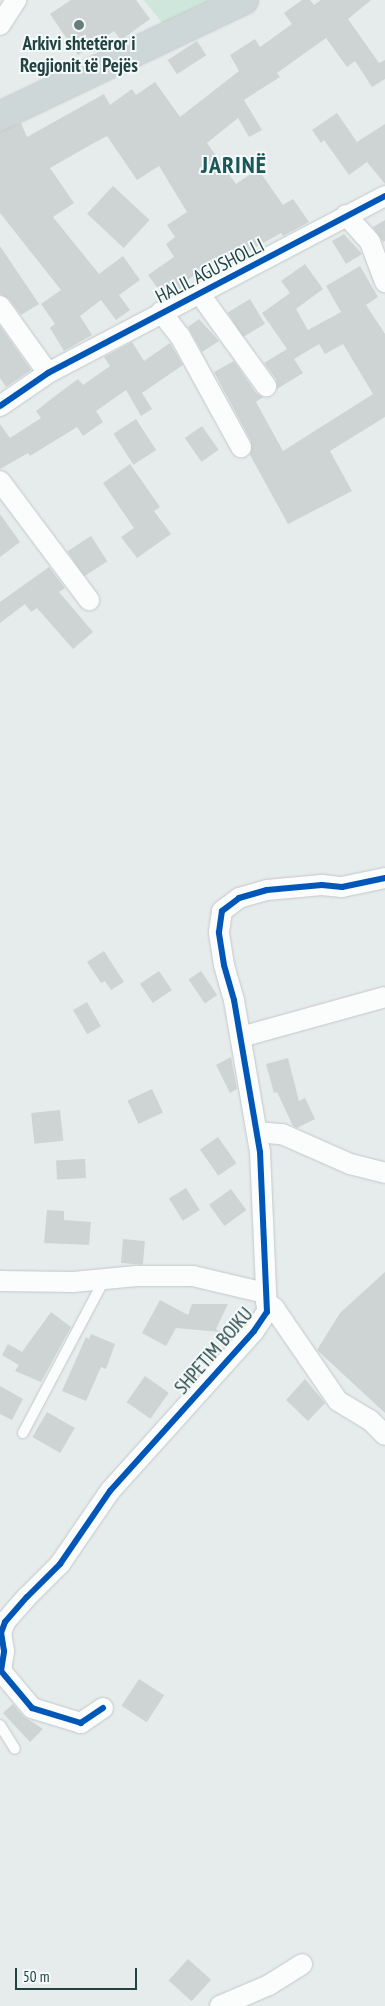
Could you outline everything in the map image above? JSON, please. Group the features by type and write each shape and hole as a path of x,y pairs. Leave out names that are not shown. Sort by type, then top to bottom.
{"main road":[{"path":"0,116 244,0"}],"street":[{"path":"0,25 16,0"},
{"name":"HALIL AGUSHOLLI","path":"0,406 48,373 161,312 261,263 346,215 385,196"},
{"path":"346,215 370,242 385,282"},
{"name":"HALIL AGUSHOLLI","path":"199,293 266,386"},
{"path":"0,306 48,373"},
{"path":"161,312 180,336 241,447"},
{"path":"0,481 89,600"},
{"name":"SHPETIM BOJKU","path":"103,1708 81,1723 32,1708 0,1672 4,1651 1,1632 5,1622 26,1597 60,1564 110,1491 254,1331 267,1312 257,1132 241,1037 219,932 222,911 239,898 267,890 322,885 342,887 385,878"},
{"path":"241,1037 385,997"},
{"path":"257,1132 282,1134 350,1164 385,1172"},
{"name":"SHPETIM BOJKU","path":"0,1281 104,1280 137,1276 192,1276 265,1298"},
{"path":"265,1298 274,1308 338,1402 370,1420 385,1435"},
{"path":"220,2006 269,1985 302,1964"}],"lane":[{"path":"23,1433 104,1280"},
{"path":"0,1725 16,1749"}],"green space":[{"path":"144,0 210,0 163,24"}],"building":[{"path":"71,0 136,0 150,19 121,40 114,31 78,55 50,14"},
{"path":"302,0 310,0 314,5 321,0 371,0 348,19 379,63 385,60 385,79 372,87 355,61 347,67 326,38 277,73 280,77 244,100 262,130 249,137 238,118 207,143 236,184 258,169 283,205 293,199 309,222 283,236 281,233 240,256 237,251 205,267 188,280 190,284 165,298 148,275 174,257 166,244 175,237 167,225 187,212 159,166 137,180 107,136 50,168 74,203 53,217 99,274 123,256 140,280 119,295 130,310 116,320 101,300 80,316 92,335 64,351 50,328 55,324 41,304 61,290 0,213 0,131 21,123 27,137 104,94 110,105 132,89 136,95 155,82 180,117 239,71 230,55 255,39 260,47 292,24 284,13"},
{"path":"197,41 206,55 177,74 168,60"},
{"path":"337,113 357,142 385,124 385,184 367,162 349,175 324,140 321,143 312,130"},
{"path":"113,186 150,220 124,248 87,214"},
{"path":"385,220 385,241 383,242 373,227"},
{"path":"344,234 362,254 346,264 332,241"},
{"path":"0,246 39,304 21,315 9,299 0,294"},
{"path":"305,264 323,289 296,309 308,330 341,312 326,286 360,266 378,297 366,305 385,334 385,417 330,451 352,491 288,524 250,455 251,441 214,372 234,361 256,393 263,397 256,402 283,451 373,394 343,344 325,354 319,344 294,359 303,373 277,389 276,379 264,363 287,349 262,313 290,293 281,281"},
{"path":"250,299 265,324 243,337 228,312"},
{"path":"199,319 219,341 202,352 188,327"},
{"path":"0,326 31,370 6,387 0,378"},
{"path":"132,342 144,361 170,343 183,365 142,393 152,409 141,416 126,390 96,411 103,422 83,436 77,427 30,456 28,453 0,469 0,424 10,438 41,418 36,411 78,379 83,385 110,366 104,357"},
{"path":"136,419 156,450 134,465 113,434"},
{"path":"202,426 219,450 201,462 185,438"},
{"path":"130,464 160,507 154,511 171,534 137,558 121,537 134,528 103,483"},
{"path":"0,514 20,542 0,557"},
{"path":"91,536 107,561 84,576 68,551"},
{"path":"49,567 65,588 59,592 93,632 73,649 37,608 31,612 25,604 0,623 0,602"},
{"path":"104,951 124,982 111,990 105,981 101,983 87,962"},
{"path":"159,971 172,990 153,1003 140,984"},
{"path":"201,971 217,995 205,1003 189,979"},
{"path":"87,1002 101,1026 87,1034 73,1010"},
{"path":"231,1057 237,1089 230,1093 216,1065"},
{"path":"288,1058 299,1101 305,1098 315,1119 297,1128 293,1126 277,1092 274,1093 266,1064"},
{"path":"152,1089 163,1113 139,1124 128,1100"},
{"path":"60,1110 63,1141 34,1144 31,1113"},
{"path":"218,1137 236,1163 218,1176 200,1150"},
{"path":"85,1159 86,1178 57,1179 56,1161"},
{"path":"186,1188 200,1210 183,1221 169,1199"},
{"path":"231,1189 246,1210 224,1226 209,1205"},
{"path":"47,1210 64,1211 64,1220 91,1222 89,1245 44,1243"},
{"path":"123,1239 145,1241 143,1265 121,1263"},
{"path":"385,1272 385,1413 317,1350 340,1313"},
{"path":"160,1300 188,1315 192,1304 228,1304 216,1329 220,1332 176,1328 166,1346 142,1333"},
{"path":"51,1312 71,1327 41,1382 15,1371 19,1365 2,1355 8,1344 22,1352"},
{"path":"91,1334 115,1344 106,1369 101,1367 86,1401 62,1391 86,1337 89,1339"},
{"path":"145,1376 169,1393 150,1419 127,1402"},
{"path":"305,1379 325,1403 308,1421 286,1400"},
{"path":"0,1386 23,1399 12,1420 0,1414"},
{"path":"47,1412 75,1428 60,1453 32,1437"},
{"path":"139,1679 164,1695 147,1722 122,1706"},
{"path":"13,1704 23,1716 43,1729 30,1742 3,1713"},
{"path":"188,1959 211,1980 192,2001 169,1981"}],"cycle path":[{"path":"0,406 48,373 385,196"},
{"path":"103,1708 81,1723 32,1708 1,1671 4,1651 1,1633 5,1622 60,1564 110,1491 254,1331 267,1312 260,1152 234,1000 224,965 219,932 222,911 239,898 267,890 322,885 342,887 385,878"}],"place":[{"name":"Arkivi shtetëror i Regjionit të Pejës","path":"79,25"}],"district":[{"name":"JARINË","path":"234,165"}]}
